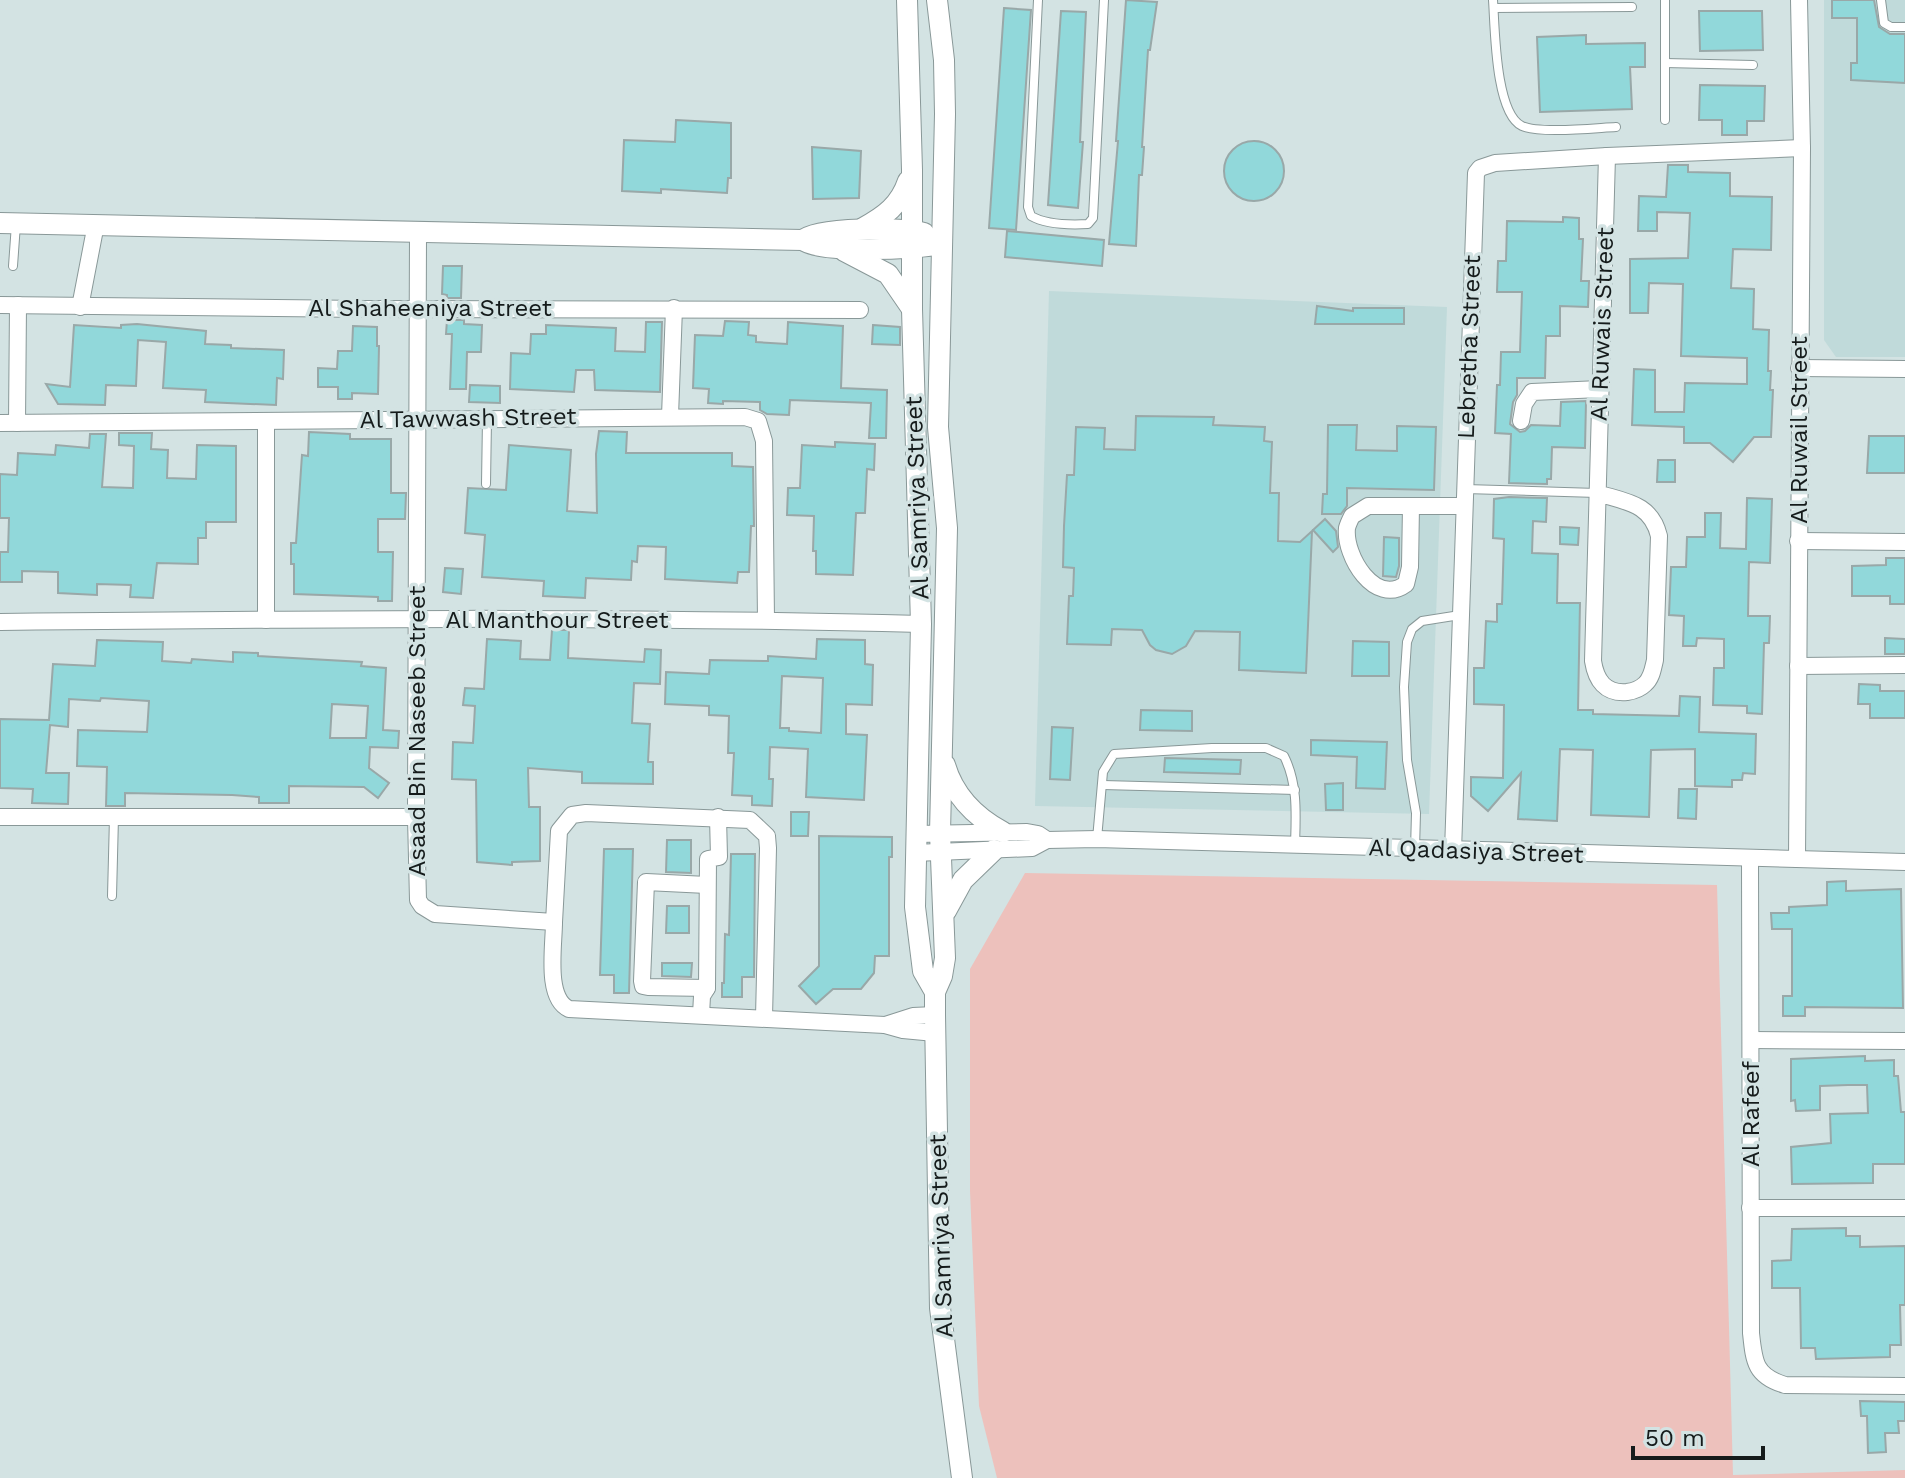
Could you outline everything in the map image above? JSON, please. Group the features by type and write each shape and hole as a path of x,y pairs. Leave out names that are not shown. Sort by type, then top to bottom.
{"street":[{"name":"Al Samriya Street","path":"907,0 921,624 915,907 921,962 926,980 935,992"},
{"name":"Al Samriya Street","path":"937,0 944,60 946,176 938,448 947,528 941,842 944,967 935,992 935,1024 940,1308 962,1478"},
{"path":"944,60 945,0"},
{"name":"Al Ruwail Street","path":"1797,859 1802,148 1799,0"},
{"name":"Lebretha Street","path":"1453,851 1476,173 1480,168 1495,163 1802,148"},
{"name":"Al Ruwais Street","path":"1597,493 1645,510 1655,521 1659,536 1655,660 1651,676 1644,686 1633,691 1608,690 1595,673 1597,493 1607,156"},
{"path":"860,229 896,205 912,170"},
{"path":"8,223 803,240 811,235 860,229 911,239"},
{"path":"80,307 96,224"},
{"name":"Asaad Bin Naseeb Street","path":"418,234 418,900 427,911 444,915 554,922"},
{"path":"803,240 810,245 837,247 911,239 927,234 942,244"},
{"path":"837,247 888,274 912,309"},
{"name":"Al Shaheeniya Street","path":"0,305 860,310"},
{"name":"Al Tawwash Street","path":"18,305 8,423 670,416 745,417 758,421 762,429 766,620"},
{"path":"670,416 674,308"},
{"path":"1799,368 1905,369"},
{"path":"1521,421 1524,404 1532,392 1600,389"},
{"path":"266,421 266,620"},
{"path":"1411,506 1410,567 1406,584 1392,590 1381,589 1371,584 1351,553 1347,529 1352,516 1368,506 1411,506 1464,498"},
{"path":"1798,541 1905,542"},
{"name":"Al Manthour Street","path":"0,622 766,620 921,624"},
{"path":"1798,666 1905,665"},
{"path":"942,756 959,796 998,841 963,880 948,905 945,919"},
{"path":"764,1017 767,836 750,820 718,817 586,813 572,815 565,821 559,831 554,922 554,987 561,1006 579,1010 885,1025 904,1017 935,1024"},
{"path":"0,817 416,817"},
{"path":"701,1015 702,996 707,988 708,859 719,857 718,817"},
{"name":"Al Qadasiya Street","path":"915,843 998,841 1032,848 1047,840 1097,839 1905,862"},
{"name":"Al Rafeef","path":"1750,859 1751,1333 1757,1369 1769,1381 1785,1385 1905,1386"},
{"path":"707,885 646,882 642,981 643,986 648,987 707,988"},
{"path":"1751,1040 1905,1041"},
{"path":"1750,1208 1905,1208"}],"lane":[{"path":"1038,0 1028,207 1031,216 1037,220 1078,224 1088,224 1093,218 1104,0"},
{"path":"1665,0 1665,120"},
{"path":"1881,0 1884,23 1891,27 1905,27"},
{"path":"1616,127 1542,129 1522,126 1513,118 1503,92 1494,4 1632,7"},
{"path":"1665,63 1753,65"},
{"path":"8,223 13,266"},
{"path":"486,484 487,418"},
{"path":"1464,498 1597,493"},
{"path":"1415,849 1416,813 1407,760 1404,687 1407,642 1412,629 1422,621 1460,615"},
{"path":"1097,839 1103,772 1114,754 1266,748 1284,756 1291,770 1295,790 1295,846"},
{"path":"1103,785 1295,790"},
{"path":"112,896 114,817"}],"shaded area":[{"path":"1824,0 1905,0 1905,357 1836,357 1824,340"},
{"path":"1049,291 1447,307 1429,814 1035,806"},
{"path":"1025,873 1717,885 1733,1475 1905,1470 1905,1478 997,1478 979,1406 970,1191 970,969"}],"building":[{"path":"1126,0 1157,2 1148,50 1136,246 1109,244"},
{"path":"1832,0 1874,0 1879,27 1890,34 1905,34 1905,83 1851,80 1851,63 1857,63 1857,18 1832,18"},
{"path":"1004,8 1031,10 1016,230 989,228"},
{"path":"1061,11 1086,12 1078,208 1048,205"},
{"path":"1699,11 1762,11 1763,50 1700,51"},
{"path":"1586,35 1586,44 1645,43 1645,67 1630,67 1632,109 1540,112 1537,37"},
{"path":"1700,85 1765,86 1764,121 1747,121 1747,135 1722,135 1722,120 1699,120"},
{"path":"676,120 731,123 731,178 728,178 727,193 661,189 661,193 622,191 624,140 675,142"},
{"path":"1254,141 1276,149 1284,171 1276,193 1254,201 1232,193 1224,171 1232,149"},
{"path":"812,147 861,151 859,198 813,199"},
{"path":"1668,165 1688,165 1688,172 1730,173 1730,196 1772,197 1771,250 1733,249 1731,288 1754,289 1753,329 1769,330 1768,371 1771,371 1770,390 1773,390 1771,437 1754,437 1733,462 1710,443 1684,443 1684,427 1632,425 1634,369 1655,370 1655,412 1684,412 1685,383 1747,384 1747,358 1681,356 1683,284 1649,283 1648,313 1630,313 1630,259 1688,258 1690,213 1657,212 1657,231 1638,231 1639,196 1666,197"},
{"path":"1563,217 1579,218 1579,239 1583,239 1581,281 1589,281 1588,307 1560,306 1560,336 1546,336 1545,378 1517,378 1517,395 1510,424 1520,432 1531,425 1560,426 1561,402 1586,401 1585,448 1552,447 1551,479 1547,479 1547,484 1509,483 1511,434 1495,433 1497,385 1500,385 1501,352 1520,352 1522,292 1497,292 1498,261 1506,261 1507,221 1563,222"},
{"path":"1007,231 1104,240 1102,266 1005,257"},
{"path":"443,266 462,266 461,298 447,298 442,294"},
{"path":"1317,306 1353,311 1353,308 1404,308 1404,324 1315,324"},
{"path":"447,320 464,320 464,324 482,325 481,352 467,352 466,389 450,389 452,334 446,334"},
{"path":"725,321 749,322 748,335 756,336 756,342 787,344 788,322 843,326 841,388 887,390 886,438 869,438 871,403 790,400 789,415 767,414 760,410 760,402 708,403 709,389 693,388 695,335 723,336"},
{"path":"646,322 662,322 660,392 595,390 594,370 576,370 574,392 510,389 511,353 530,354 531,334 546,334 546,325 616,328 615,351 645,352"},
{"path":"74,325 121,328 121,325 206,331 205,344 284,350 283,379 277,378 276,405 205,402 206,390 163,388 166,342 138,340 136,386 106,385 105,405 58,404 46,384 70,387"},
{"path":"873,325 900,327 900,345 872,344"},
{"path":"353,326 377,327 378,394 352,393 352,399 338,399 338,387 318,387 318,368 337,369 338,351 352,351"},
{"path":"470,385 500,386 500,403 469,402"},
{"path":"1136,416 1214,417 1213,425 1265,427 1264,441 1272,442 1270,493 1279,493 1278,541 1300,542 1312,531 1306,673 1239,670 1240,632 1195,631 1186,646 1172,654 1156,650 1142,630 1112,629 1111,645 1067,644 1069,596 1073,596 1074,568 1063,567 1064,526 1067,475 1074,475 1076,427 1105,428 1104,449 1135,450"},
{"path":"1328,425 1357,425 1356,450 1397,451 1397,426 1436,427 1434,490 1347,488 1347,506 1341,514 1322,514 1323,494 1327,494"},
{"path":"599,431 627,432 626,453 732,453 732,466 753,467 754,526 751,526 749,572 738,572 737,583 665,579 666,547 638,546 637,562 632,561 631,580 586,578 585,598 543,596 544,581 482,577 485,535 465,533 468,488 506,490 509,445 571,450 567,511 597,513 596,454"},
{"path":"309,432 350,434 350,439 391,439 391,493 406,493 405,519 378,519 378,552 393,552 392,601 378,601 378,597 294,594 291,543 296,543 302,455 308,456"},
{"path":"119,433 152,433 151,449 168,450 167,478 196,479 197,445 236,446 236,522 206,522 206,538 198,538 198,564 157,563 153,598 130,597 131,585 97,584 97,595 58,593 58,572 22,571 22,582 0,582 0,552 8,552 9,518 0,518 0,474 17,475 18,453 55,455 56,445 89,448 90,434 106,434 102,487 133,488 134,446 119,445"},
{"path":"1869,436 1905,436 1905,473 1867,473"},
{"path":"835,442 875,444 874,470 867,469 865,513 856,513 853,575 816,574 814,516 787,515 788,488 800,488 802,445 835,447"},
{"path":"1658,460 1675,460 1675,482 1657,482"},
{"path":"1547,498 1546,522 1533,521 1532,553 1558,554 1557,603 1580,603 1578,710 1593,710 1593,714 1679,716 1680,696 1700,697 1699,732 1756,734 1755,774 1743,773 1742,780 1732,780 1732,787 1695,786 1695,749 1651,750 1649,817 1591,815 1593,750 1560,749 1557,821 1518,819 1521,773 1488,811 1471,796 1471,777 1503,778 1504,705 1474,704 1474,668 1484,668 1486,621 1497,622 1497,604 1502,604 1504,539 1493,538 1494,499"},
{"path":"1747,498 1772,499 1770,563 1749,562 1748,616 1770,616 1769,643 1764,643 1762,714 1747,713 1747,706 1713,705 1714,668 1724,668 1724,639 1697,638 1696,646 1683,646 1684,616 1669,615 1671,567 1686,567 1687,537 1705,537 1705,513 1721,513 1720,548 1746,549"},
{"path":"1325,519 1336,531 1338,547 1333,552 1313,530"},
{"path":"1560,527 1579,528 1578,545 1560,544"},
{"path":"1384,537 1399,538 1396,577 1383,576"},
{"path":"1886,558 1905,558 1905,604 1890,604 1890,596 1852,596 1852,566 1886,565"},
{"path":"445,568 463,569 461,594 443,592"},
{"path":"552,630 569,630 568,658 644,662 645,649 661,650 660,684 634,683 632,723 650,724 648,762 653,762 653,784 582,783 582,772 528,768 529,807 540,807 540,861 512,862 512,865 477,862 476,780 452,779 453,742 473,743 475,706 463,705 465,688 484,689 487,639 521,641 520,659 550,660"},
{"path":"1885,638 1905,639 1905,654 1885,654"},
{"path":"817,639 865,640 865,664 873,665 872,705 846,704 846,734 867,735 864,800 806,797 808,749 770,747 772,806 752,805 752,796 732,795 734,753 728,753 729,716 709,715 709,706 665,704 666,672 709,674 710,660 768,661 768,656 816,659","holes":["782,676 823,678 821,733 780,728"]},
{"path":"97,640 163,642 162,661 191,663 192,659 233,662 233,652 362,662 361,666 386,668 383,730 399,731 398,748 370,747 369,768 389,783 378,798 364,787 289,786 289,803 259,803 259,797 232,795 125,793 125,806 106,806 107,767 77,766 78,730 147,732 149,701 101,698 100,701 69,699 68,727 50,725 46,773 69,773 68,804 32,803 33,789 0,788 0,719 49,720 53,664 95,666","holes":["332,704 368,706 366,738 330,738"]},
{"path":"1353,641 1389,642 1389,676 1352,676"},
{"path":"1859,684 1880,685 1880,691 1905,691 1905,718 1870,718 1870,704 1858,704"},
{"path":"1141,710 1192,711 1192,731 1140,730"},
{"path":"1052,727 1073,728 1070,780 1050,779"},
{"path":"1311,740 1387,742 1385,789 1356,788 1357,757 1311,755"},
{"path":"1165,758 1241,760 1240,774 1164,772"},
{"path":"1343,783 1343,810 1326,810 1325,784"},
{"path":"1679,789 1697,789 1696,819 1678,818"},
{"path":"791,812 809,812 808,836 791,836"},
{"path":"819,836 892,837 892,857 889,857 889,956 875,956 874,973 861,989 833,989 816,1004 799,986 819,966"},
{"path":"667,840 691,840 691,873 666,872"},
{"path":"604,849 633,849 629,993 614,993 614,975 600,975"},
{"path":"731,854 755,854 754,977 742,977 742,997 722,997 725,934 729,935"},
{"path":"1846,881 1846,891 1901,889 1903,1008 1805,1007 1805,1016 1783,1016 1783,996 1792,996 1792,929 1772,929 1771,913 1789,913 1789,907 1827,905 1827,882"},
{"path":"667,906 689,906 689,933 666,933"},
{"path":"662,963 692,963 691,977 662,976"},
{"path":"1865,1056 1865,1061 1894,1060 1901,1112 1905,1112 1905,1164 1873,1164 1873,1183 1792,1184 1791,1147 1831,1143 1830,1114 1868,1113 1867,1085 1820,1086 1820,1110 1796,1111 1795,1100 1791,1101 1791,1059"},
{"path":"1846,1228 1846,1236 1860,1236 1860,1247 1905,1246 1905,1305 1900,1305 1901,1345 1890,1345 1890,1357 1816,1359 1815,1348 1801,1348 1800,1288 1772,1288 1772,1261 1791,1260 1792,1229"},
{"path":"1860,1401 1905,1402 1905,1421 1898,1421 1899,1433 1885,1433 1886,1452 1868,1453 1867,1416 1861,1416"}]}
